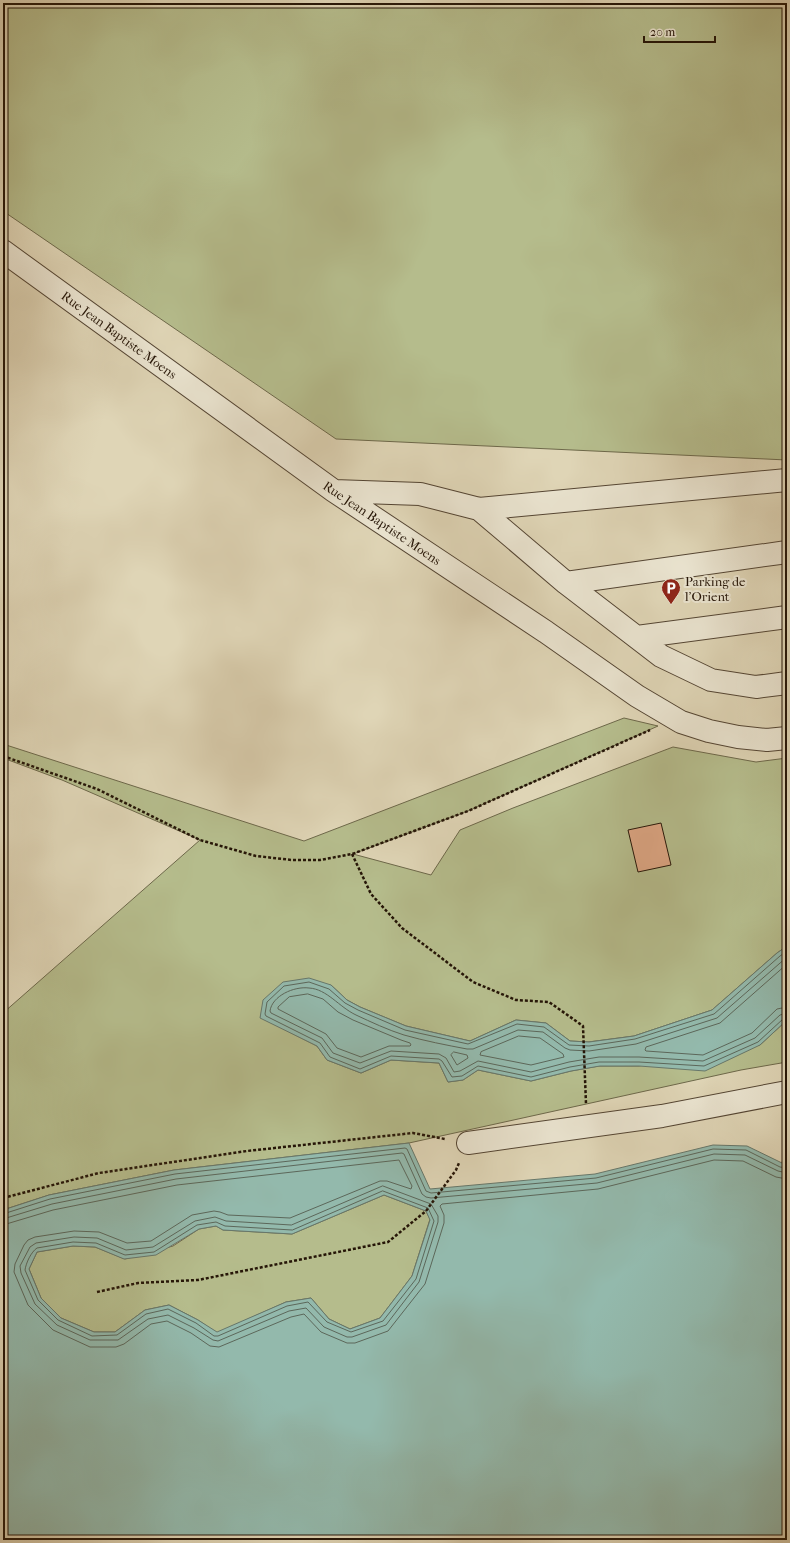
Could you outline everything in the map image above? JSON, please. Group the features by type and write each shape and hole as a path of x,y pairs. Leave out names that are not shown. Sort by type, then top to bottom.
{"street":[{"name":"Rue Jean Baptiste Moens","path":"3,251 334,492 546,632 637,696 681,722 709,731 738,738 767,740 787,738"},
{"path":"334,492 420,494 479,510 787,480"},
{"path":"479,510 566,583 662,656 711,680 756,687 787,683"},
{"path":"566,583 787,552"},
{"path":"637,638 787,617"},
{"path":"468,1143 662,1116 787,1092"}],"path":[{"path":"3,756 97,789 200,840 256,856 292,860 313,860 352,854 468,811 658,726 681,722"},
{"path":"352,854 371,894 402,928 473,982 516,1000 549,1002 584,1026 584,1069 588,1126"},
{"path":"3,1198 99,1173 247,1151 413,1133 468,1143 456,1170 426,1211 388,1242 198,1280 138,1283 96,1292"}],"green space":[{"path":"3,3 787,3 787,460 336,439 3,211"},
{"path":"624,718 658,726 468,811 353,854 431,875 460,830 513,808 673,747 756,762 787,758 787,946 712,1010 634,1036 588,1042 570,1041 546,1023 516,1020 470,1041 406,1026 347,1000 331,985 260,1017 317,1046 327,1060 361,1073 391,1060 439,1063 448,1082 463,1080 478,1070 531,1081 599,1066 639,1066 760,1045 787,1020 787,1062 741,1070 409,1143 174,1170 49,1195 3,1210 3,1013 200,840 62,780 3,758 3,744 304,841"},
{"path":"787,1137 787,1164 782,1163"},
{"path":"384,1195 426,1211 430,1219 412,1276 380,1318 350,1329 329,1319 311,1298 286,1302 217,1333 198,1320 169,1305 145,1310 115,1332 94,1332 61,1318 41,1298 29,1269 37,1252 73,1246 95,1247 125,1259 173,1246 199,1229 216,1226 223,1230 292,1234"}],"water":[{"path":"787,946 787,1020 760,1045 705,1071 639,1066 600,1066 571,1071 531,1081 478,1070 463,1080 448,1082 439,1063 391,1060 361,1073 327,1060 317,1046 260,1018 263,1000 283,982 309,978 331,985 347,1000 406,1026 470,1041 516,1020 546,1023 570,1041 589,1042 634,1036 712,1010"},
{"path":"409,1143 430,1189 595,1174 713,1145 747,1146 787,1164 787,1540 3,1540 3,1210 49,1195 174,1170","holes":["384,1195 426,1211 430,1220 412,1276 380,1318 350,1329 329,1319 311,1298 286,1302 217,1332 169,1305 145,1310 115,1332 94,1332 61,1318 41,1298 29,1269 37,1252 73,1246 95,1247 124,1259 156,1255 199,1229 216,1226 223,1230 292,1234"]}],"building":[{"path":"661,823 671,865 638,872 628,830"}],"place":[{"name":"Parking de l'Orient","path":"671,605"}]}
